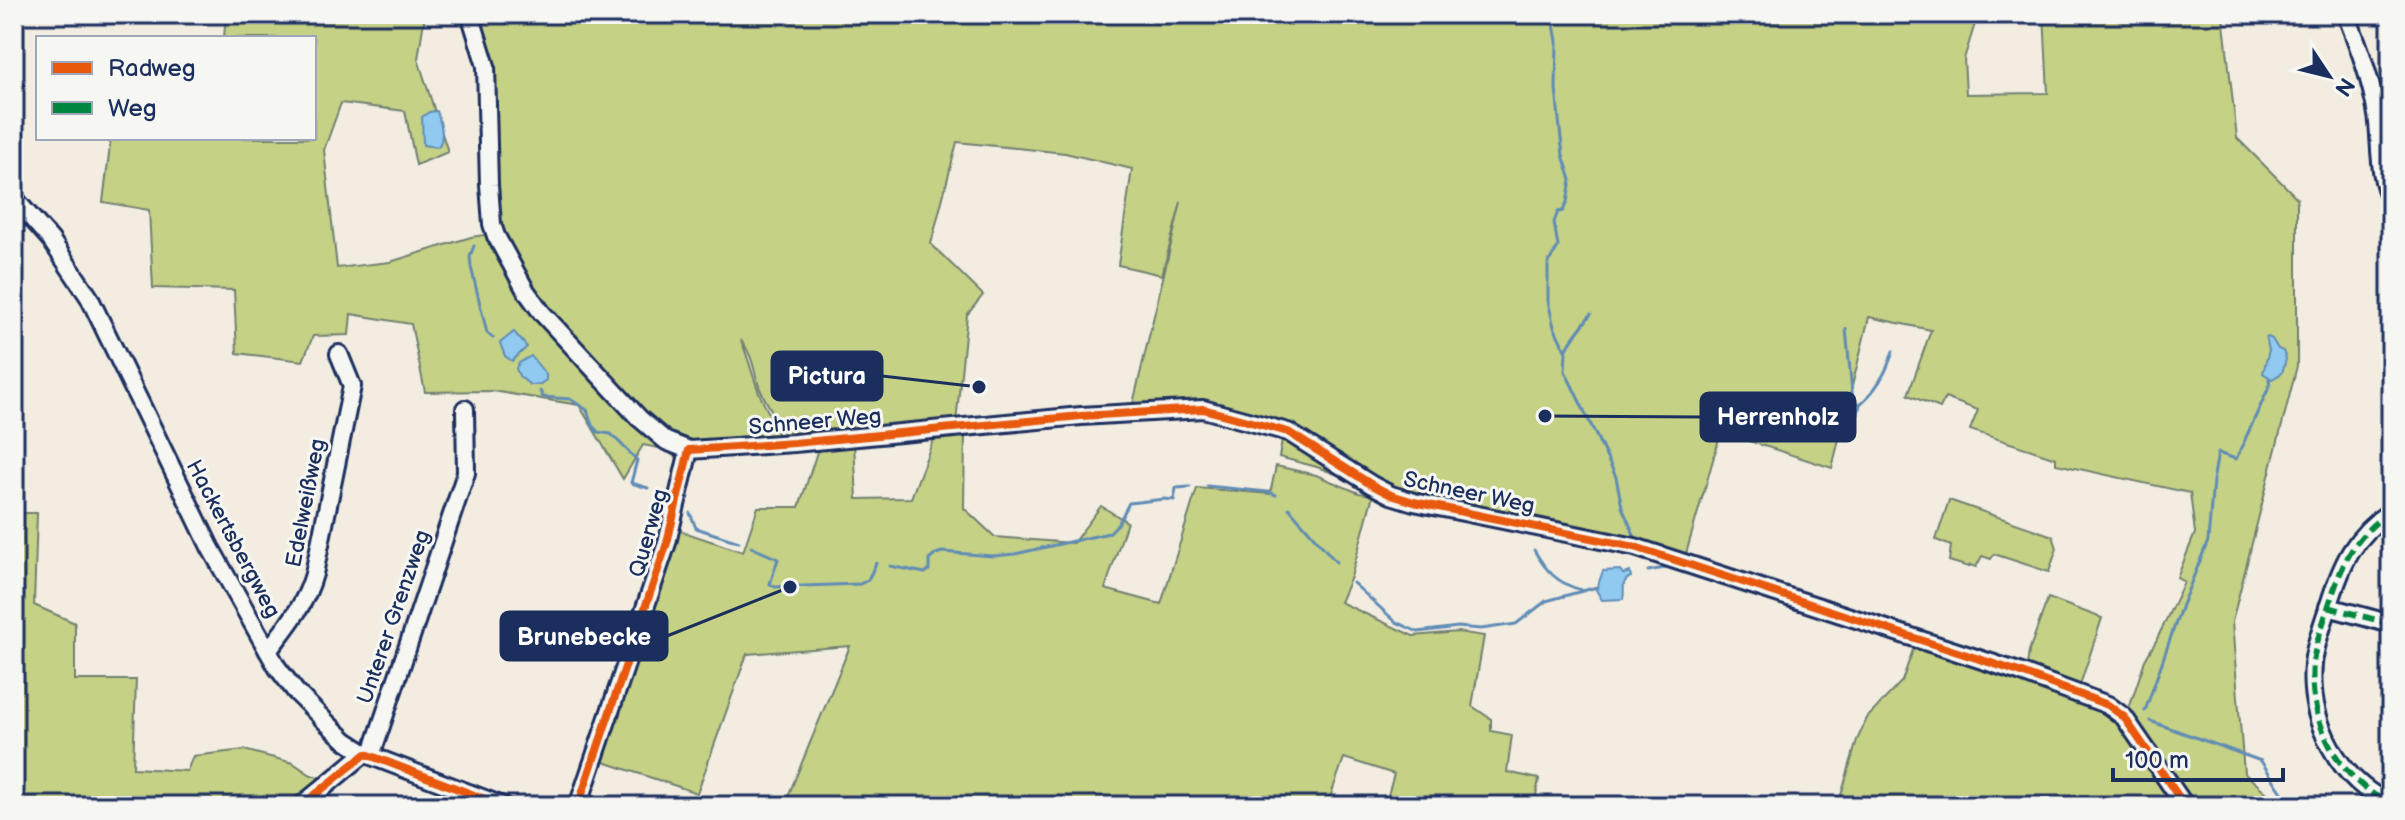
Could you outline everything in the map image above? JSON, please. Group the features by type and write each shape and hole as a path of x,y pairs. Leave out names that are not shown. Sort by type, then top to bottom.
{"street":[{"path":"470,14 486,66 489,185 496,236 526,291 542,313 639,418 666,441 689,450"},
{"path":"2346,14 2384,116 2384,185 2391,199"},
{"name":"Hackertsbergweg","path":"14,198 51,240 89,297 204,534 268,651 296,692 346,741 366,754 503,806"},
{"name":"Edelweißweg","path":"268,651 310,591 352,386 339,354"},
{"name":"Unterer Grenzweg","path":"301,806 373,750 466,473 465,409"},
{"name":"Schneer Weg","path":"689,450 1118,413 1203,409 1288,432 1391,495 1635,547 2006,668 2108,705 2124,717 2185,806"},
{"name":"Querweg","path":"578,806 667,543 689,450"},
{"path":"2391,511 2364,532 2342,566 2315,647 2312,682 2318,717 2329,746 2347,772 2368,791 2391,804"},
{"path":"2328,607 2389,622"}],"green space":[{"path":"226,14 425,14 418,59 448,152 416,165 405,111 341,103 324,150 337,268 390,262 471,237 498,233 475,14 1978,14 1964,59 1966,94 2048,93 2044,14 2223,14 2237,138 2297,198 2297,366 2232,622 2244,773 2282,806 1838,806 1857,740 1867,718 1902,681 1915,644 2105,709 2124,724 2145,660 2184,582 2177,578 2195,533 2190,493 2056,464 2056,458 1970,430 1978,410 1945,398 1940,408 1908,395 1931,330 1869,317 1832,468 1721,432 1685,557 1394,490 1323,446 1205,405 1132,408 1181,202 1162,275 1118,265 1132,169 1065,153 957,142 931,244 983,295 967,315 956,423 784,436 760,389 751,358 741,340 779,440 685,447 675,457 664,449 643,445 623,479 579,405 492,391 425,392 411,324 351,314 349,335 313,336 303,361 237,353 234,290 153,288 149,210 103,202 111,140 316,140 316,36 224,36"},
{"path":"965,432 964,508 995,537 1073,543 1101,506 1127,522 1105,589 1161,604 1197,488 1270,494 1276,466 1316,475 1359,493 1373,495 1351,577 1340,602 1413,636 1458,632 1484,636 1472,706 1491,719 1491,731 1512,735 1507,772 1539,779 1534,806 1385,806 1394,774 1344,758 1327,806 784,806 850,646 747,654 697,793 601,761 675,529 743,552 758,507 799,507 819,446 854,443 857,499 911,498 935,435"},
{"path":"1283,435 1359,483 1279,457"},
{"path":"1949,500 2053,536 2057,548 2049,572 1994,554 1991,559 1982,556 1976,567 1949,561 1951,546 1936,540"},
{"path":"14,513 37,513 34,605 75,623 75,680 136,680 133,768 187,771 193,756 244,750 293,763 311,775 329,780 295,806 14,806"},
{"path":"2048,598 2102,618 2080,685 2027,666 2029,651"}],"water":[{"path":"437,111 442,129 440,143 438,147 423,145 422,117"},
{"path":"514,332 527,347 512,361 505,356 500,343"},
{"path":"2268,337 2283,351 2286,359 2282,373 2272,379 2263,373 2269,350"},
{"path":"531,356 546,375 546,380 539,385 530,385 519,376 516,368"},
{"path":"1620,570 1623,574 1630,572 1631,577 1624,584 1623,599 1602,600 1596,590 1603,571"}],"waterway":[{"path":"1552,14 1557,41 1556,88 1560,130 1563,155 1571,180 1567,202 1554,222 1558,247 1548,263 1548,301 1554,327 1566,352 1565,371 1616,477 1622,507 1635,537"},
{"path":"474,246 470,256 471,267 487,333 493,338"},
{"path":"1566,351 1591,314"},
{"path":"1846,329 1853,402 1860,404 1858,414"},
{"path":"1860,404 1881,380 1893,351"},
{"path":"2145,711 2208,541 2218,453 2236,459 2270,385 2269,379"},
{"path":"540,391 543,397 570,399 587,410 598,432 611,434 637,460 631,483 648,488"},
{"path":"1207,486 1276,495"},
{"path":"890,566 925,573 929,570 929,560 942,552 993,556 1015,554 1109,533 1118,524 1129,503 1174,500 1176,488 1190,487"},
{"path":"1289,508 1336,562"},
{"path":"690,513 696,528 739,542"},
{"path":"751,547 778,559 770,584 775,587 860,584 868,580 876,563"},
{"path":"1534,550 1553,575 1581,590"},
{"path":"1648,571 1664,568"},
{"path":"1353,583 1396,622 1418,632 1516,624 1546,601 1597,587"},
{"path":"2150,721 2261,761 2291,806"}],"marked path":[{"path":"2391,511 2368,530 2345,563 2317,642 2313,664 2316,707 2330,746 2356,780 2391,804"},
{"path":"2328,607 2384,622"}],"cycle path":[{"path":"578,806 667,543 689,450 1081,416 1203,409 1288,432 1391,495 1635,547 2019,672 2108,705 2124,717 2185,806"},
{"path":"301,806 366,754 503,806"}],"place":[{"name":"Pictura","path":"979,387"},
{"name":"Herrenholz","path":"1545,416"},
{"name":"Brunebecke","path":"790,587"}]}
